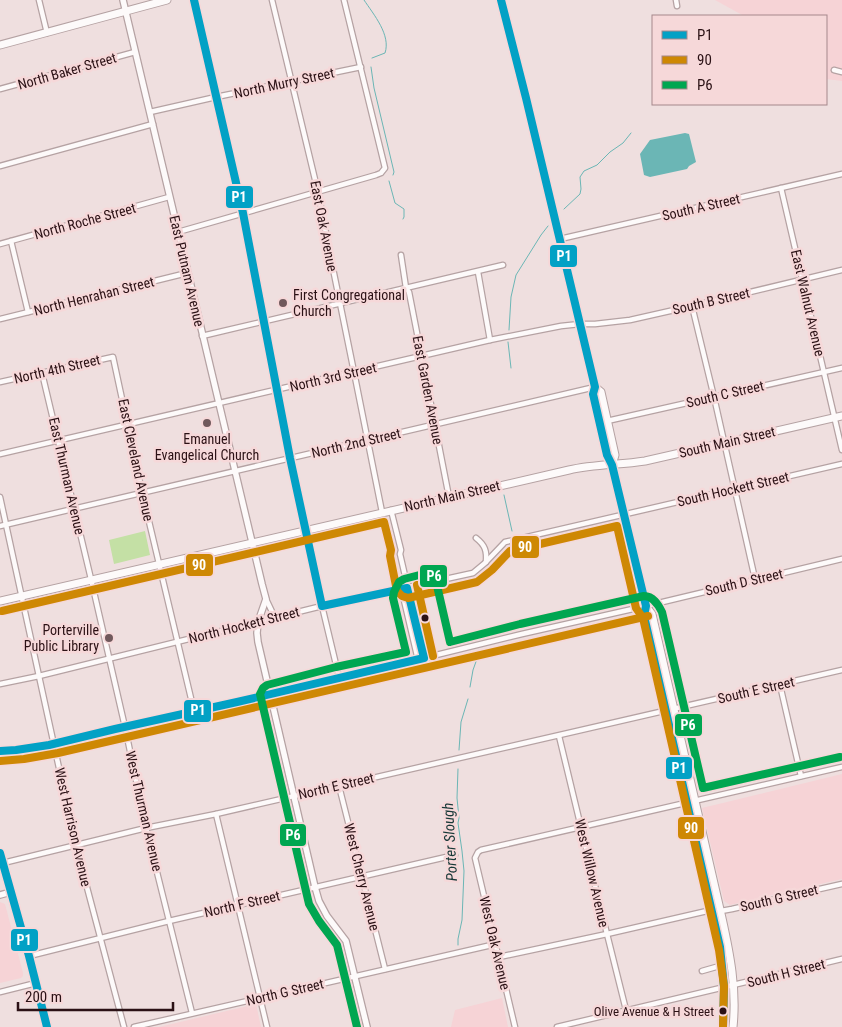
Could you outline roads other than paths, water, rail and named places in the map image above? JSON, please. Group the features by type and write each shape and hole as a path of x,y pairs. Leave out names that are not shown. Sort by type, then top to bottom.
{"main road":[{"path":"0,45 167,0"},
{"path":"501,0 595,388 593,394 607,455 612,465 646,606 644,616 695,800 711,870 723,965 729,986 733,1027"},
{"path":"595,388 601,392 615,456 612,465"},
{"name":"South Main Street","path":"612,465 645,461 842,416"},
{"name":"North Main Street","path":"0,601 449,496 584,467 612,465"},
{"path":"669,710 686,802 697,848 730,956 729,986 723,1027"},
{"path":"697,848 701,850 704,860 711,870"},
{"path":"0,854 47,1027"}],"street":[{"path":"39,0 47,33"},
{"name":"East Putnam Avenue","path":"123,0 266,599"},
{"path":"194,0 243,213 290,458 339,677"},
{"name":"East Oak Avenue","path":"272,0 318,192 382,512"},
{"path":"178,232 376,175 385,168 344,0"},
{"name":"North Baker Street","path":"0,89 134,52"},
{"name":"North Murry Street","path":"150,112 360,67"},
{"path":"834,70 842,72"},
{"path":"0,166 153,124"},
{"name":"South A Street","path":"560,239 842,174"},
{"name":"East Walnut Avenue","path":"781,188 842,450"},
{"name":"North Roche Street","path":"0,244 169,197"},
{"path":"12,240 28,312"},
{"name":"East Garden Avenue","path":"401,255 406,288 409,292 449,496"},
{"path":"202,336 503,265"},
{"name":"South B Street","path":"580,324 630,320 842,270"},
{"path":"478,272 490,340"},
{"name":"North Henrahan Street","path":"0,319 187,273"},
{"path":"692,306 755,580"},
{"name":"North 3rd Street","path":"0,454 490,340 580,324"},
{"name":"North 4th Street","path":"0,382 113,357"},
{"name":"East Cleveland Avenue","path":"113,357 142,492 194,711"},
{"name":"South C Street","path":"607,421 842,368"},
{"name":"East Thurman Avenue","path":"42,373 91,579"},
{"name":"North 2nd Street","path":"0,526 595,388"},
{"name":"South Hockett Street","path":"624,514 842,464"},
{"name":"West Harrison Avenue","path":"0,497 76,846 124,1027"},
{"path":"391,510 424,658"},
{"name":"North Hockett Street","path":"0,684 322,606 473,573 505,542 624,514"},
{"path":"476,538 486,548 486,562"},
{"name":"South D Street","path":"0,751 15,751 54,744 270,695 339,677 842,559"},
{"name":"West Thurman Avenue","path":"91,579 146,828 192,1013"},
{"path":"407,588 403,596 418,660"},
{"path":"266,599 275,618"},
{"path":"266,599 258,622 258,642 293,796 319,901 327,916 346,941 367,1027"},
{"name":"South E Street","path":"669,710 842,670"},
{"path":"780,685 801,776"},
{"name":"North E Street","path":"2,863 146,828 216,814 669,710"},
{"name":"West Willow Avenue","path":"559,736 626,1010"},
{"path":"582,827 842,767"},
{"name":"West Cherry Avenue","path":"339,786 385,969"},
{"path":"216,814 267,1027"},
{"name":"West Oak Avenue","path":"515,1027 476,858 478,852 582,827"},
{"name":"North F Street","path":"29,956 455,855"},
{"name":"South G Street","path":"716,911 842,884"},
{"path":"0,895 11,892"},
{"path":"499,957 707,911 716,911"},
{"name":"North G Street","path":"134,1027 496,944"},
{"name":"South H Street","path":"556,1027 842,959"},
{"path":"702,970 723,965"},
{"path":"0,992 36,983"}],"water":[{"path":"685,133 689,134 696,162 687,169 650,177 644,175 640,154 650,140"}],"waterway":[{"path":"364,0 377,19 386,39 385,53 372,58"},
{"path":"371,67 374,88 394,172 393,175"},
{"name":"Porter Slough","path":"564,209 580,194 580,177 584,171 597,165 610,152 623,143 631,133"},
{"path":"389,181 395,203 404,209 403,219"},
{"name":"Porter Slough","path":"509,330 511,297 516,275 548,226"},
{"name":"Porter Slough","path":"508,342 511,368"},
{"name":"Porter Slough","path":"504,495 512,531"},
{"name":"Porter Slough","path":"470,687 478,656"},
{"name":"Porter Slough","path":"459,750 461,722 468,699"},
{"name":"Porter Slough","path":"458,769 458,823 464,871 462,920 458,945"}],"place":[{"name":"First Congregational Church","path":"283,303"},
{"name":"Emanuel Evangelical Church","path":"207,423"},
{"name":"Porterville Public Library","path":"109,638"},
{"name":"Olive Avenue & H Street","path":"723,1011"}]}
